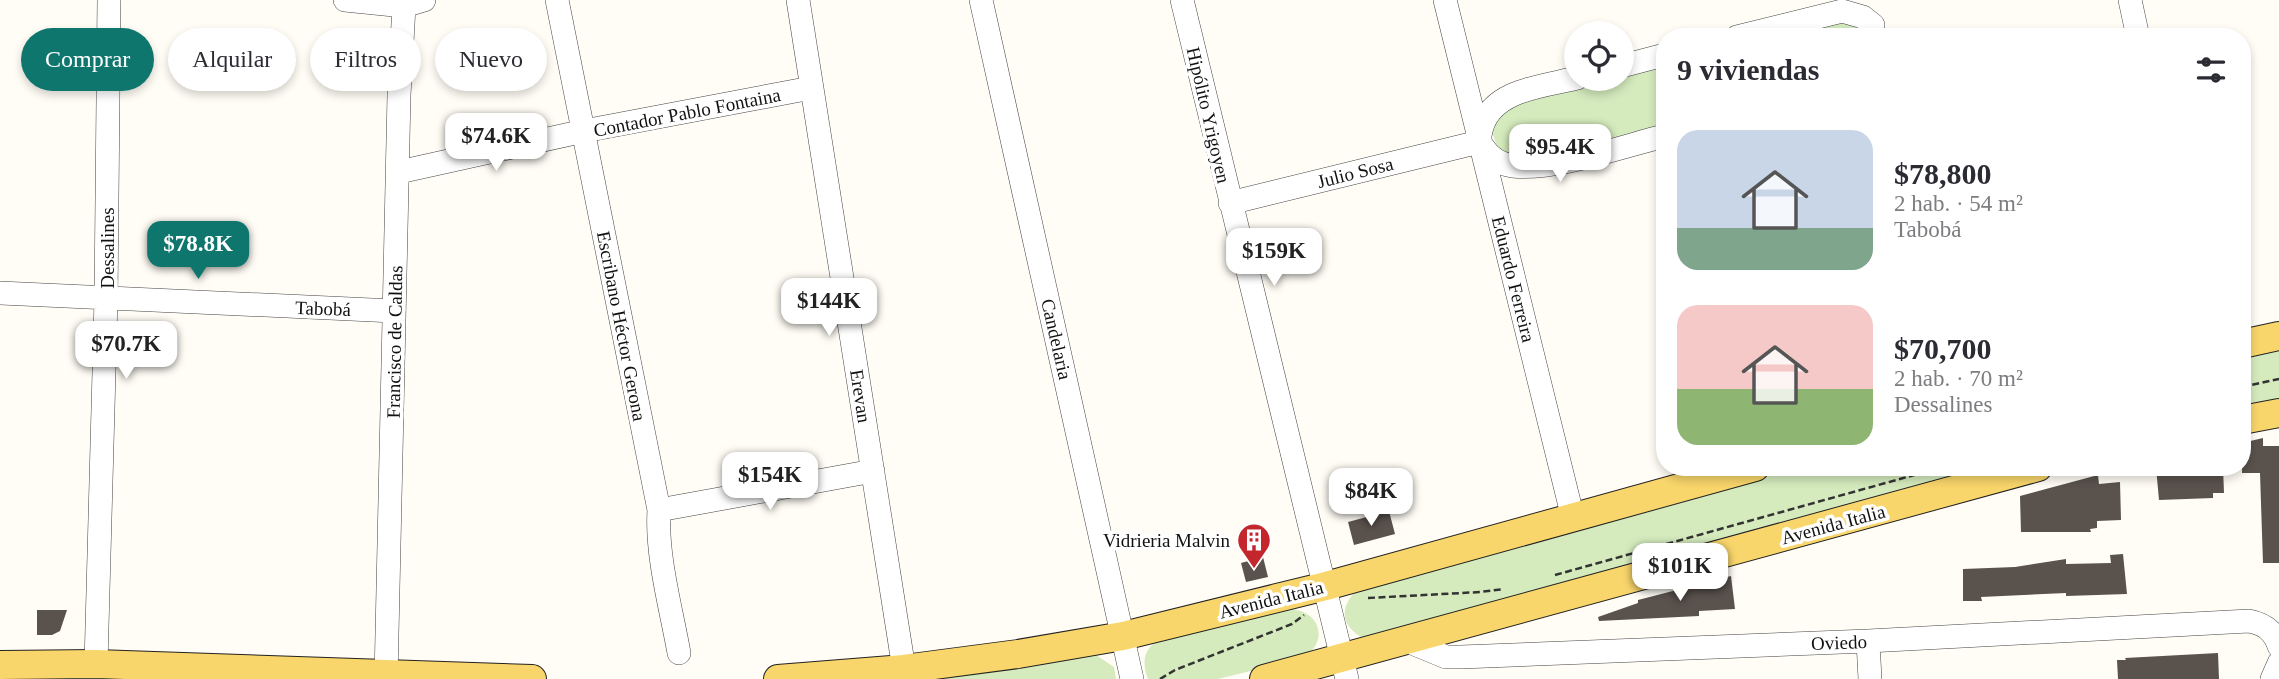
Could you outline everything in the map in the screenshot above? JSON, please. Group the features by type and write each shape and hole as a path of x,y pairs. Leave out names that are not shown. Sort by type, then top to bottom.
{"main road":[{"path":"2251,342 2279,336"},
{"path":"2251,418 2279,413"},
{"name":"Avenida Italia","path":"778,679 904,669 1018,654 1328,597 1573,518 1723,476"},
{"name":"Avenida Italia","path":"1264,679 1345,669 1407,641 2005,476"},
{"path":"0,664 96,664 532,679"}],"street":[{"name":"Dessalines","path":"96,664 106,299 109,0"},
{"path":"345,0 414,3"},
{"name":"Escribano Héctor Gerona","path":"557,0 659,510 658,525 666,583 679,653"},
{"name":"Erevan","path":"798,0 904,669"},
{"name":"Candelaria","path":"981,0 1132,679"},
{"name":"Hipólito Yrigoyen","path":"1182,0 1345,669"},
{"name":"Eduardo Ferreira","path":"1445,0 1573,518"},
{"path":"1864,0 1874,28"},
{"path":"2130,0 2136,28"},
{"name":"Francisco de Caldas","path":"386,676 399,95 414,3"},
{"path":"1773,28 1842,11 1863,16 1873,28"},
{"path":"1634,63 1656,57"},
{"path":"1564,82 1506,98 1494,106 1484,121 1479,142 1490,156 1499,162 1529,167 1545,166 1656,138"},
{"name":"Contador Pablo Fontaina","path":"399,172 584,131 811,88"},
{"name":"Julio Sosa","path":"1230,203 1479,142"},
{"name":"Tabobá","path":"0,293 394,311"},
{"path":"659,510 873,471"},
{"name":"Oviedo","path":"1407,641 1446,657 1461,657 1868,641 2225,621 2257,622 2275,639"},
{"path":"1868,641 1870,679"},
{"path":"2272,679 2279,663"}],"path":[{"path":"2251,385 2279,379"},
{"path":"1547,577 1911,476"},
{"path":"1368,598 1507,588"},
{"path":"1160,679 1175,670 1292,624 1328,597"}],"green space":[{"path":"1834,20 1853,24 1856,28 1800,28"},
{"path":"1656,63 1656,130 1537,160 1499,152 1493,135 1495,115 1517,98 1564,86 1564,91 1634,91 1634,68"},
{"path":"2279,350 2279,403 2251,408 2251,355"},
{"path":"1768,476 1954,476 1365,639 1351,629 1345,618 1347,605 1356,591"},
{"path":"1289,609 1308,615 1318,628 1317,643 1303,658 1218,679 1148,679 1145,668 1146,653 1157,641"},
{"path":"1096,655 1114,667 1116,679 921,679"}],"building":[{"path":"2263,438 2263,446 2279,446 2279,563 2263,563 2260,473 2251,473 2251,441"},
{"path":"2098,476 2099,484 2120,482 2121,520 2097,521 2097,528 2090,529 2091,532 2021,532 2020,496"},
{"path":"2157,476 2223,476 2224,493 2213,493 2213,498 2159,500"},
{"path":"1389,511 1395,534 1354,545 1348,522"},
{"path":"2123,554 2127,594 2066,596 2066,593 1981,597 1982,601 1963,601 1963,569 2015,567 2066,559 2066,564 2111,563 2110,555"},
{"name":"Vidrieria Malvin","path":"1263,557 1268,577 1246,582 1241,563"},
{"path":"1731,576 1735,609 1699,611 1699,616 1599,621 1598,617 1638,603 1638,600"},
{"path":"37,610 67,610 60,631 52,635 37,635"},
{"path":"2218,653 2219,679 2118,679 2117,660"}],"place":[{"name":"Vidrieria Malvin","path":"1254,570"}]}
